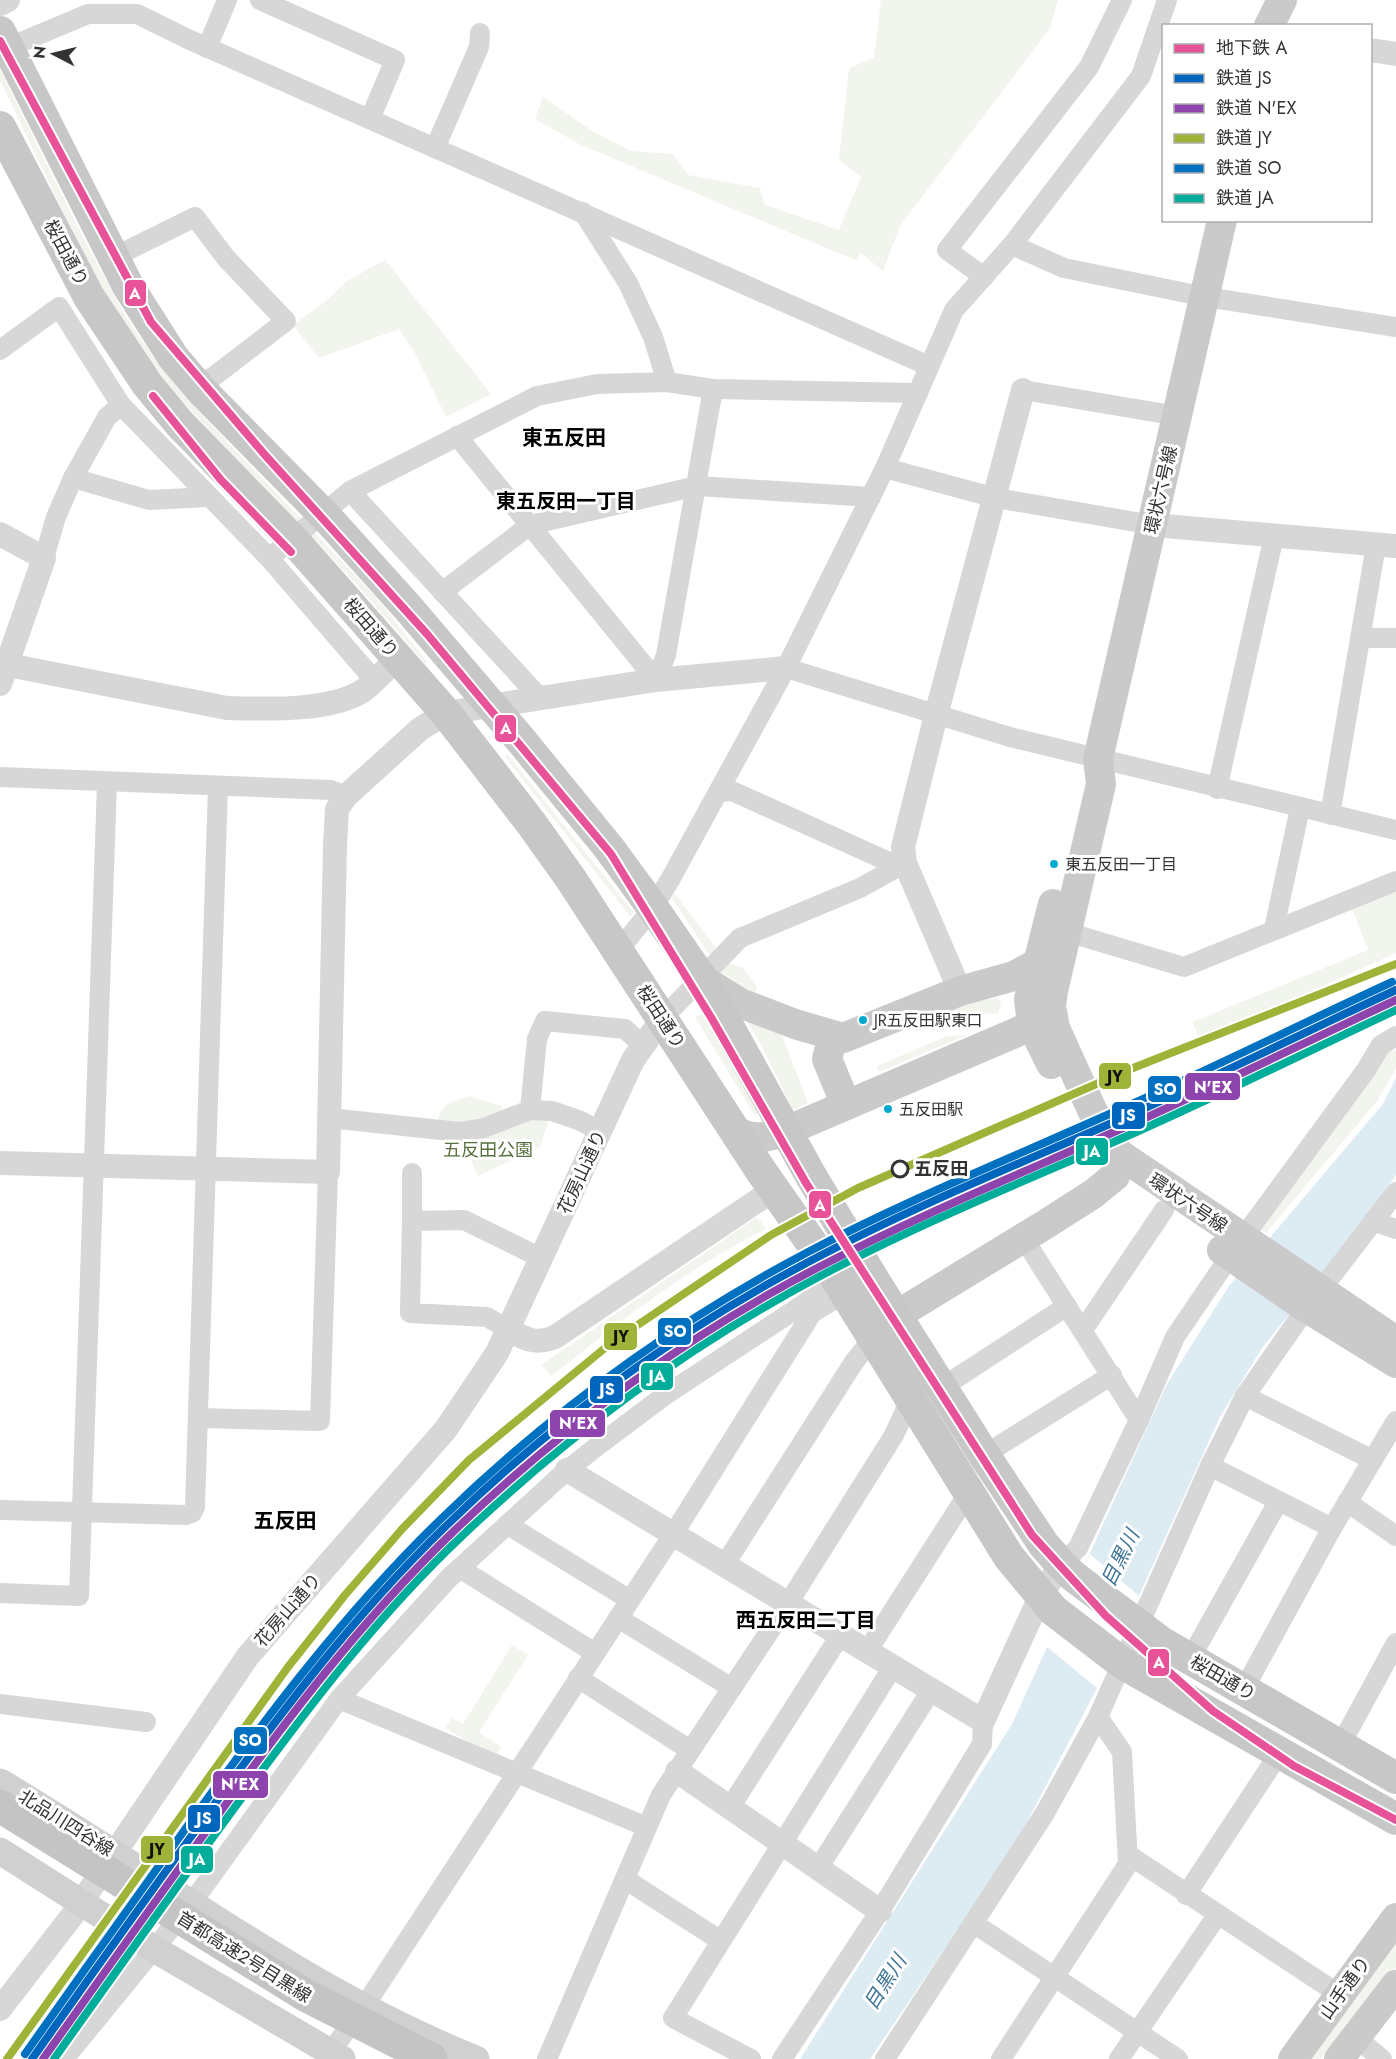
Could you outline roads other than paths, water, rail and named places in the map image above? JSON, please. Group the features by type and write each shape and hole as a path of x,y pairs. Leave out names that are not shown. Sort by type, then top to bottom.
{"highway":[{"name":"桜田通り","path":"4,40 114,257 152,326 196,384 318,509 492,705 609,848 653,908 702,979 786,1131 860,1258 941,1388 1044,1545 1067,1570 1138,1627 1396,1778"},
{"name":"桜田通り","path":"0,127 89,297 147,384 180,424 288,536 446,713 531,823 840,1284 1009,1557 1047,1604 1122,1663 1396,1819"},
{"path":"840,1284 897,1315"},
{"name":"首都高速2号目黒線","path":"0,1806 305,1995 431,2059"},
{"name":"首都高速2号目黒線","path":"0,1828 294,2009 388,2059"}],"main road":[{"path":"1270,24 1282,0"},
{"name":"環状六号線","path":"1027,1012 1067,932 1101,784 1098,759 1222,222"},
{"name":"環状六号線","path":"1098,759 1084,780 1027,1012 1092,1151 1115,1176 1164,1210 1240,1250"},
{"path":"702,979 740,1003 843,1038 960,991 1014,976 1038,963"},
{"path":"960,991 989,991 1027,1012"},
{"path":"735,1130 760,1138 786,1131 846,1105 1027,1012"},
{"name":"環状六号線","path":"1027,1012 1058,1036 1110,1145 1240,1250 1311,1298 1396,1363"},
{"path":"833,1036 827,1059 846,1105"},
{"path":"873,1338 897,1315 1024,1239 1093,1194 1115,1176"},
{"name":"環状六号線","path":"1311,1298 1396,1341"},
{"name":"北品川四谷線","path":"0,1782 313,1979 438,2044 476,2059"},
{"path":"0,1851 156,1950 334,2057"},
{"name":"山手通り","path":"1293,2059 1396,1918"},
{"name":"山手通り","path":"1347,2048 1396,1985"}],"street":[{"path":"0,4 8,0"},
{"path":"207,48 227,0"},
{"path":"260,0 395,60 370,119"},
{"path":"984,277 947,250 1089,67 1122,0"},
{"path":"618,951 653,908 786,668 885,468 954,310 1012,244 1141,76 1167,0"},
{"path":"4,40 88,14 137,14 207,48 929,366"},
{"path":"435,147 479,47 480,33"},
{"path":"1372,50 1396,54"},
{"path":"583,212 627,283 653,337 667,382"},
{"path":"114,257 195,217 226,258 286,321 213,377 196,384"},
{"path":"1012,244 1064,268 1206,297 1396,327"},
{"path":"0,350 59,307 121,405 268,558 375,681"},
{"path":"79,339 107,325"},
{"path":"268,558 350,491 537,396 597,384 667,382 713,389 918,393"},
{"path":"656,680 666,655 713,389"},
{"path":"960,991 902,864 903,847 1023,390 1178,416"},
{"path":"121,405 107,417 73,478 56,517 44,558 3,671 226,708 310,705 336,701 362,691 375,681 381,671 398,659"},
{"path":"457,436 656,680"},
{"path":"885,468 996,498 1153,525 1386,545 1360,638 1330,815"},
{"path":"73,478 149,500 209,497"},
{"path":"442,592 530,525 697,486 871,497"},
{"path":"350,491 540,698"},
{"path":"0,534 44,558"},
{"path":"1217,789 1274,536"},
{"path":"1360,638 1396,638"},
{"path":"198,1419 321,1421 337,809 346,796 420,729 446,713 656,680 786,668 936,715 1098,759 1396,830"},
{"path":"0,777 106,783 331,790 346,796"},
{"path":"0,1593 79,1596 106,783"},
{"path":"0,1510 192,1513 195,1507 218,786"},
{"path":"719,792 732,791 902,864"},
{"path":"1274,929 1300,808"},
{"path":"662,1020 740,938 860,888 902,864"},
{"path":"1067,932 1184,967 1396,881"},
{"name":"花房山通り","path":"0,2009 72,1916 248,1656 446,1429 497,1353 633,1060 662,1020"},
{"path":"530,1110 537,1039 544,1021 625,1029 642,1045"},
{"path":"782,2059 880,1911 982,1744 983,1721 1078,1548 1139,1420 1175,1337 1240,1250 1366,1070 1381,1045 1396,1036"},
{"path":"330,1118 459,1132 484,1128 530,1110 552,1111 581,1121 601,1132"},
{"path":"0,1163 328,1172"},
{"path":"412,1173 410,1313 488,1317 527,1340 538,1342 555,1337 763,1197 779,1195"},
{"path":"885,2059 1045,1813 1098,1717 1210,1466 1245,1396 1311,1298 1396,1192"},
{"path":"1083,1330 1164,1210"},
{"path":"412,1221 464,1220 541,1258"},
{"path":"1373,1221 1396,1228"},
{"path":"1024,1239 1139,1420"},
{"path":"334,2057 364,2006 674,1533 812,1313 840,1284 860,1258"},
{"path":"64,2059 192,1904 339,1699 461,1569 567,1470 664,1396 831,1286 840,1284"},
{"path":"941,1388 1068,1306"},
{"path":"775,1322 794,1324 799,1333"},
{"path":"725,1564 855,1362 873,1338"},
{"path":"984,1455 1112,1375"},
{"path":"547,2059 661,1795 789,1602 901,1423 907,1393"},
{"path":"1245,1396 1373,1460"},
{"path":"1244,1689 1332,1528 1396,1421"},
{"path":"1210,1466 1332,1528"},
{"path":"567,1470 894,1665 983,1721"},
{"path":"868,1650 969,1492"},
{"path":"1190,1659 1278,1502"},
{"path":"1347,1502 1396,1536"},
{"path":"508,1525 630,1600"},
{"path":"461,1569 595,1653"},
{"path":"618,1618 732,1688"},
{"path":"731,1806 841,1634"},
{"path":"1340,1746 1396,1643"},
{"path":"751,2059 673,2018 894,1665"},
{"path":"578,1678 690,1750"},
{"path":"819,1867 932,1689"},
{"path":"339,1699 647,1827"},
{"path":"0,1704 146,1722"},
{"path":"1001,2059 1128,1864 1122,1752 1098,1717"},
{"path":"1186,1895 1280,1752"},
{"path":"677,1771 783,1841 880,1911"},
{"path":"1129,1855 1186,1895 1340,1995"},
{"path":"625,1879 721,1941"},
{"path":"1119,2059 1218,1914"},
{"path":"973,1923 1178,2059"},
{"path":"1347,2048 1382,2059"}],"water":[{"name":"目黒川","path":"1396,1078 1396,1175 1347,1243 1262,1348 1220,1417 1097,1688 1015,1845 870,2059 800,2059 1012,1724 1167,1384 1229,1286 1383,1104"}],"metro line":[{"name":"A","path":"0,41 151,322 265,455 427,634 611,854 712,1019 806,1183 1032,1535 1106,1616 1213,1711 1294,1766 1396,1820"},
{"name":"A","path":"153,396 221,480 291,552"}],"rail line":[{"name":"JY","path":"7,2059 288,1667 345,1595 403,1528 469,1460 611,1343 771,1235 858,1188 1133,1068 1396,964"},
{"name":"SO","path":"25,2054 220,1781 341,1627 406,1554 441,1519 526,1442 570,1406 662,1339 710,1308 808,1252 886,1213 1159,1092 1392,982"},
{"name":"JS","path":"32,2059 256,1748 347,1633 412,1560 447,1525 488,1486 575,1413 667,1346 715,1315 814,1259 931,1202 1163,1100 1396,990"},
{"name":"N'EX","path":"43,2059 265,1751 355,1636 420,1564 455,1530 539,1455 583,1420 674,1353 721,1323 819,1267 935,1211 1165,1109 1396,1000"},
{"name":"JA","path":"54,2059 290,1733 373,1630 432,1566 498,1502 610,1410 729,1329 814,1279 859,1256 1233,1088 1396,1010"}],"place":[{"name":"東五反田一丁目","path":"1054,864"},
{"name":"JR五反田駅東口","path":"863,1020"},
{"name":"五反田駅","path":"888,1109"},
{"name":"五反田","path":"900,1169"}],"district":[{"name":"東五反田","path":"564,438"},
{"name":"東五反田一丁目","path":"566,501"},
{"name":"五反田","path":"285,1521"},
{"name":"西五反田二丁目","path":"806,1620"}],"park label":[{"name":"五反田公園","path":"488,1150"}]}
